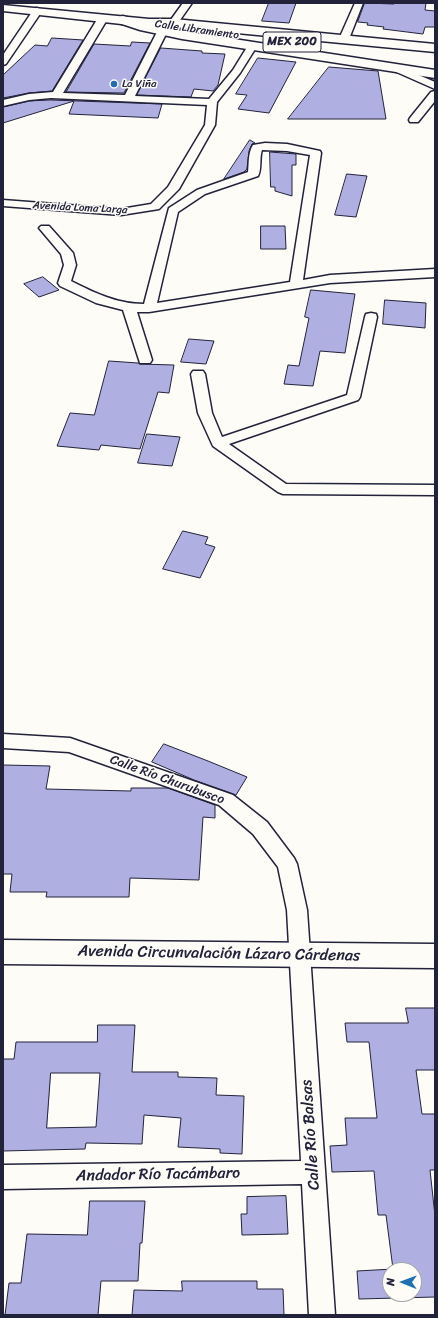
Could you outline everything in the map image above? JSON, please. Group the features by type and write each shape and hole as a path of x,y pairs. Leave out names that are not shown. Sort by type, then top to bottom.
{"main road":[{"name":"MEX 200","path":"3,8 123,20"},
{"path":"123,20 169,27 252,46 435,74"},
{"name":"Calle Libramiento","path":"123,20 169,27 435,59"},
{"name":"Calle Libramiento","path":"169,27 344,39 435,48"},
{"name":"Avenida Circunvalación Lázaro Cárdenas","path":"3,952 435,956"}],"street":[{"path":"129,98 169,27 188,3"},
{"path":"344,39 359,3"},
{"path":"3,62 37,11"},
{"path":"56,96 103,18"},
{"path":"3,103 29,97 56,96 212,102 237,71 252,46"},
{"path":"395,68 435,86"},
{"path":"414,120 435,94"},
{"name":"Avenida Loma Larga","path":"3,203 122,212 155,207 174,189 210,125 212,102"},
{"path":"149,308 173,210 201,192 254,174 254,157 257,147 270,145 292,147 316,153 296,284"},
{"path":"45,228 67,253 70,265 64,283 100,300 129,308 149,308 330,279 435,273"},
{"path":"129,308 145,360"},
{"path":"218,443 354,397 371,317"},
{"path":"198,374 205,413 218,443 283,489 435,490"},
{"name":"Calle Río Churubusco","path":"3,741 70,745 226,800 260,828 288,864 297,910 300,954"},
{"name":"Calle Río Balsas","path":"300,954 322,1315"},
{"name":"Andador Río Tacámbaro","path":"3,1177 313,1172"}],"building":[{"path":"269,3 296,3 289,23 262,21"},
{"path":"365,3 426,3 425,10 435,11 435,27 425,27 423,34 383,29 384,27 367,25 368,23 358,22"},
{"path":"52,38 83,40 52,91 29,93 3,98 3,75 35,45 47,46"},
{"path":"132,42 150,43 124,93 66,92 94,44 130,46"},
{"path":"161,48 225,54 218,85 213,91 194,89 191,97 137,95"},
{"path":"258,58 296,62 269,113 238,109 247,95 236,94"},
{"path":"329,67 378,71 386,119 288,119"},
{"path":"51,100 162,104 158,118 69,114 74,101 3,123 3,107 29,101"},
{"path":"250,140 255,143 252,144 249,151 247,169 244,172 224,179"},
{"path":"270,152 296,154 296,165 292,165 292,196 275,191 275,187 271,187"},
{"path":"347,174 367,176 356,217 335,215"},
{"path":"261,226 285,226 286,249 261,249"},
{"path":"43,277 59,290 39,297 24,284"},
{"path":"311,290 355,294 345,353 320,351 313,386 284,384 288,365 299,366 309,318 305,317"},
{"path":"385,300 426,303 425,328 383,324"},
{"path":"189,339 214,341 206,364 181,362"},
{"path":"109,361 174,365 169,393 158,392 140,449 101,445 99,450 57,446 70,413 94,415"},
{"path":"147,434 180,437 172,466 138,463"},
{"path":"183,531 208,537 205,544 215,547 200,578 163,569"},
{"path":"164,744 247,777 236,795 194,780 152,762"},
{"path":"3,765 50,766 46,789 131,791 131,788 168,788 215,805 215,818 203,817 199,880 130,878 129,897 46,897 47,892 10,892 12,874 3,874"},
{"path":"406,1008 435,1008 435,1070 416,1070 422,1114 435,1114 435,1170 430,1170 435,1216 435,1297 422,1297 422,1262 392,1262 386,1215 378,1215 374,1171 332,1172 330,1146 347,1145 345,1118 377,1118 369,1042 347,1042 345,1023 408,1023"},
{"path":"98,1025 135,1025 132,1072 178,1072 178,1077 217,1078 216,1095 244,1096 242,1154 220,1153 220,1149 178,1147 181,1118 144,1115 142,1144 86,1143 85,1149 3,1151 3,1059 14,1059 16,1042 97,1042","holes":["51,1073 100,1073 96,1127 47,1128"]},
{"path":"286,1196 288,1234 242,1235 241,1214 247,1214 247,1197"},
{"path":"90,1201 145,1201 142,1243 140,1243 138,1281 101,1281 98,1315 5,1315 9,1283 21,1283 27,1234 87,1235"},
{"path":"382,1270 382,1298 359,1299 357,1271"},
{"path":"182,1281 257,1281 257,1289 283,1289 284,1315 132,1315 134,1290 182,1291"}],"place":[{"name":"La Viña","path":"114,84"}]}
